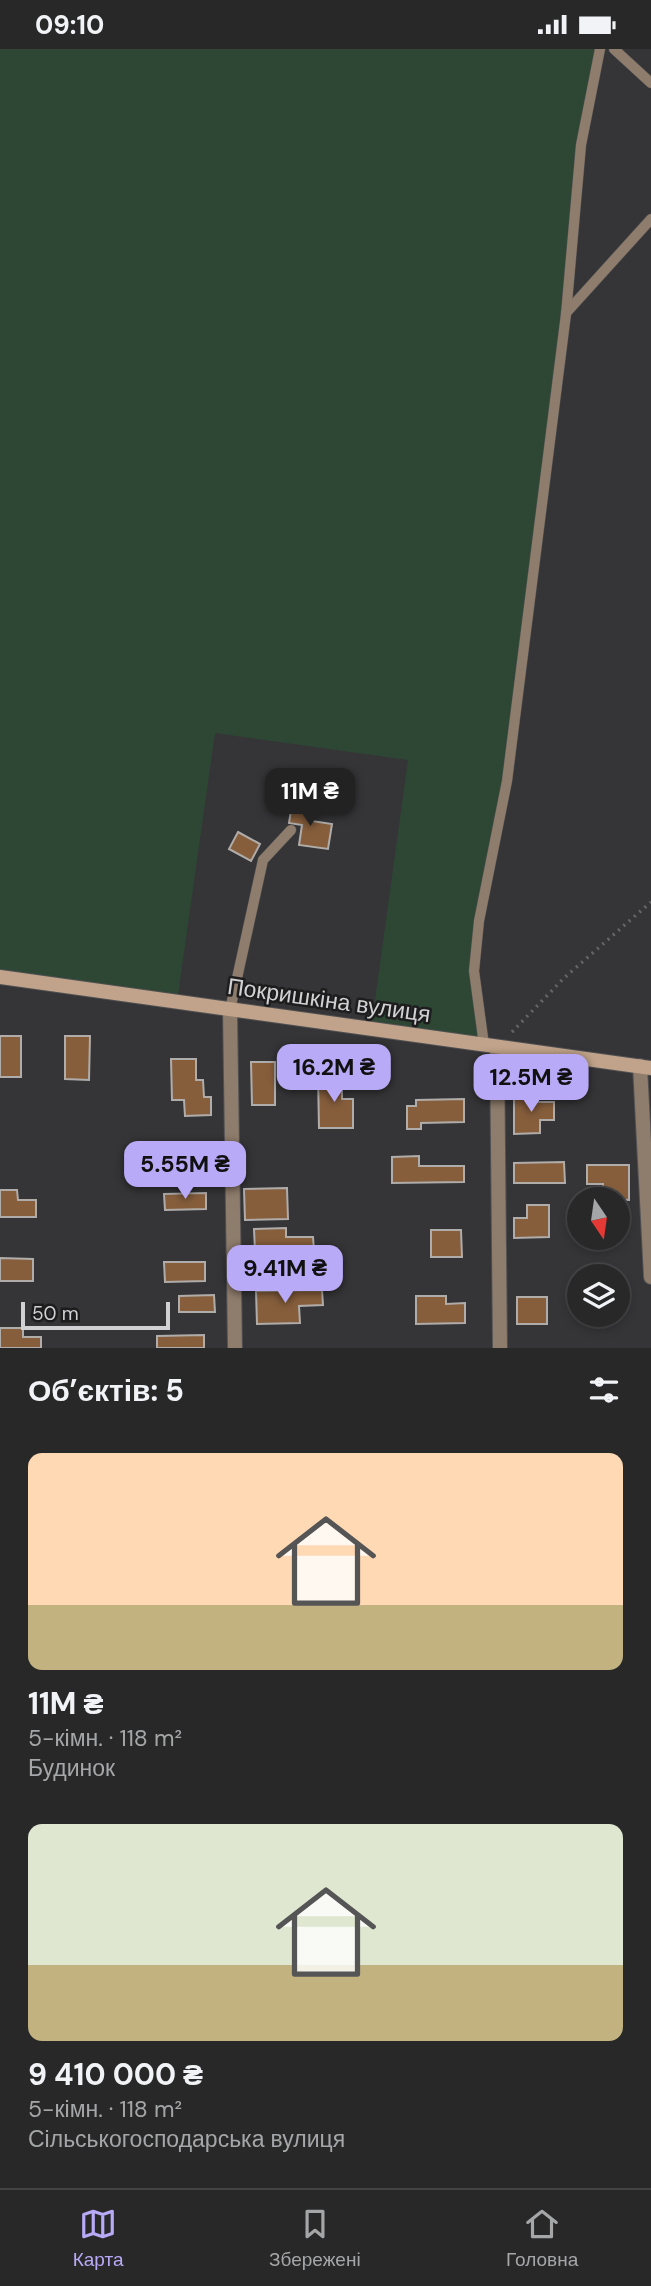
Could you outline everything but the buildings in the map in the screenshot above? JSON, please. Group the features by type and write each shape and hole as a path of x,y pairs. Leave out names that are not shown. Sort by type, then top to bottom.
{"street":[{"name":"Покришкіна вулиця","path":"0,977 646,1067"},
{"path":"230,1010 235,1348"},
{"path":"490,1046 500,1348"},
{"path":"646,1067 651,1277"}],"lane":[{"path":"490,1046 474,971 479,921 508,781 565,314 581,145 600,49"},
{"path":"614,49 651,83"},
{"path":"565,314 651,219"},
{"path":"230,1010 263,860 291,830"}],"path":[{"path":"490,1046 651,902"}],"green space":[{"path":"0,49 600,49 594,76 531,604 474,971 484,1045 371,1029 408,760 215,733 177,1002 0,977"}]}
